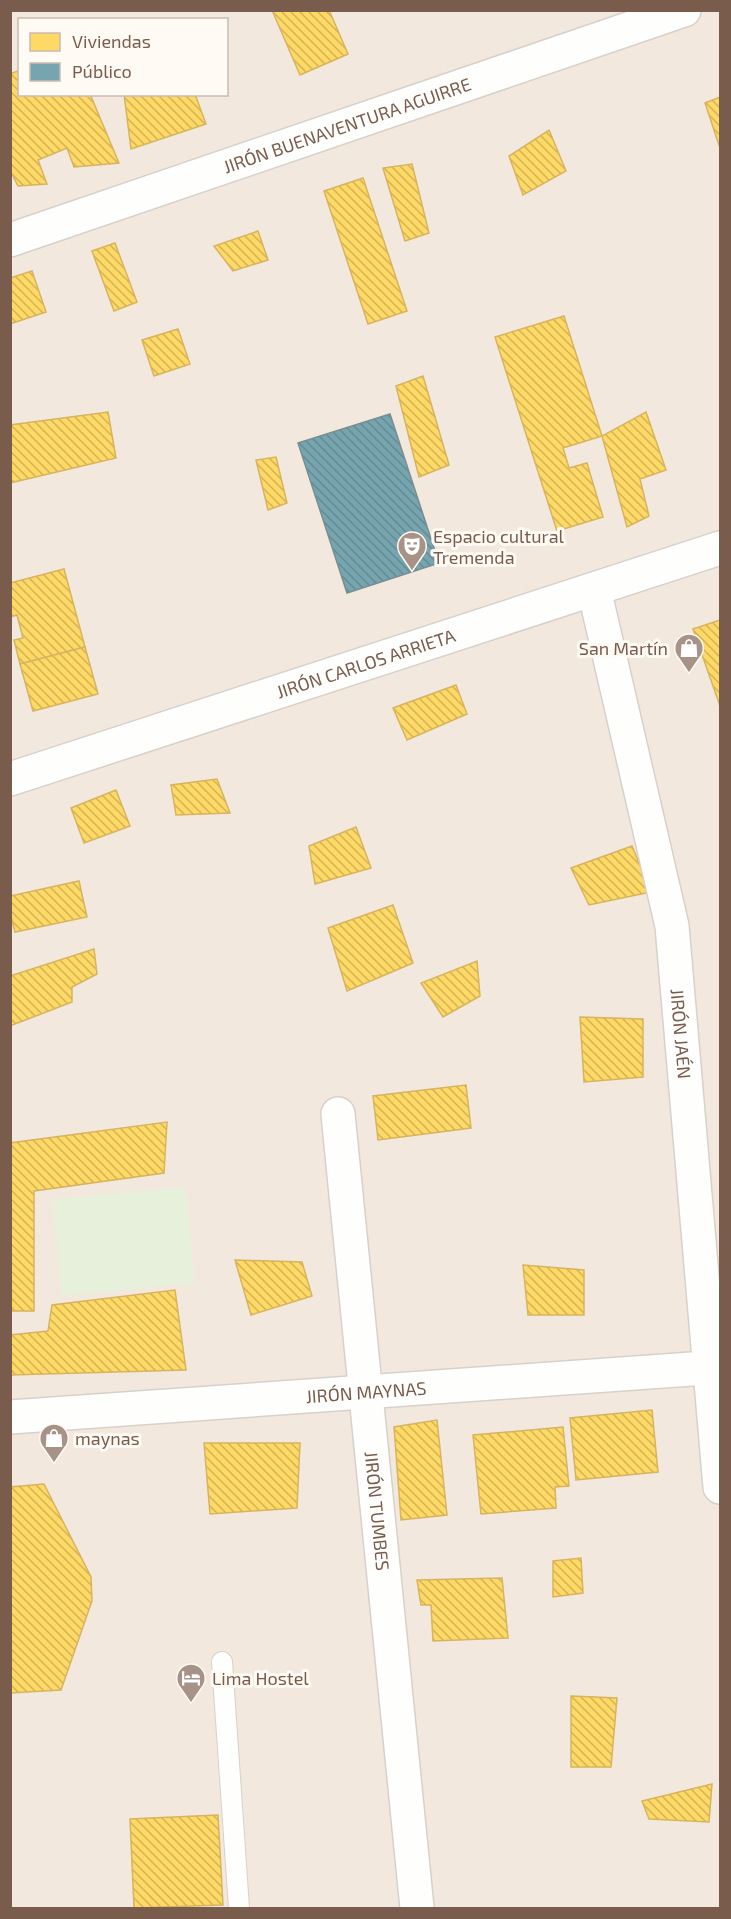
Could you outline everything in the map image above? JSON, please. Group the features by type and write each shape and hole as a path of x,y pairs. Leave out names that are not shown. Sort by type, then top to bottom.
{"street":[{"name":"JIRÓN BUENAVENTURA AGUIRRE","path":"10,240 684,10"},
{"name":"JIRÓN CARLOS ARRIETA","path":"10,779 720,548"},
{"name":"JIRÓN JAÉN","path":"594,589 672,926 715,1368 720,1488"},
{"name":"JIRÓN TUMBES","path":"338,1114 417,1908"},
{"name":"JIRÓN MAYNAS","path":"10,1417 715,1368"}],"lane":[{"path":"222,1662 239,1908"}],"shaded area":[{"path":"11,11 720,11 720,1908 11,1908"}],"green space":[{"path":"186,1187 195,1283 62,1296 52,1199"}],"building: Viviendas":[{"path":"272,10 329,10 348,54 300,75"},
{"path":"18,71 18,96 91,96 119,163 74,167 67,148 38,160 47,184 18,186 10,170 10,74"},
{"path":"124,96 196,96 206,124 131,149"},
{"path":"720,97 720,148 705,103"},
{"path":"549,130 566,171 523,195 509,156"},
{"path":"412,164 429,233 405,241 383,168"},
{"path":"363,178 407,311 368,324 324,191"},
{"path":"258,231 268,260 233,271 214,246"},
{"path":"115,243 137,302 114,311 92,251"},
{"path":"32,271 46,312 10,324 10,278"},
{"path":"564,316 602,436 563,448 569,468 587,463 603,517 557,531 495,337"},
{"path":"178,329 190,364 154,376 142,340"},
{"path":"423,376 449,465 419,477 396,386"},
{"path":"108,412 116,458 10,483 10,425"},
{"path":"646,412 666,470 640,479 649,516 627,527 602,436"},
{"path":"276,457 287,503 268,510 256,460"},
{"path":"64,569 85,647 20,664 14,640 23,638 17,615 10,617 10,583"},
{"path":"720,620 720,706 693,629"},
{"path":"85,647 98,694 33,711 20,664"},
{"path":"456,685 467,714 407,740 393,708"},
{"path":"217,779 230,813 176,815 171,785"},
{"path":"116,790 130,826 84,843 71,808"},
{"path":"356,827 371,868 315,884 309,846"},
{"path":"632,846 651,892 589,905 571,868"},
{"path":"79,881 87,917 15,932 10,913 10,896"},
{"path":"393,905 413,963 347,991 328,928"},
{"path":"94,949 97,974 72,987 72,1002 10,1026 10,976"},
{"path":"477,961 480,996 443,1017 421,983"},
{"path":"580,1017 643,1019 643,1077 584,1082"},
{"path":"466,1085 471,1128 378,1140 373,1096"},
{"path":"167,1122 164,1173 34,1191 34,1311 10,1311 10,1143"},
{"path":"235,1260 302,1262 312,1296 251,1315"},
{"path":"523,1265 584,1270 584,1315 528,1315"},
{"path":"175,1290 186,1370 10,1375 10,1335 48,1331 52,1305"},
{"path":"652,1410 658,1472 576,1480 570,1418"},
{"path":"437,1420 447,1515 401,1520 394,1427"},
{"path":"563,1427 569,1486 555,1487 556,1508 481,1514 473,1435"},
{"path":"204,1443 300,1443 297,1508 210,1514"},
{"path":"44,1484 91,1577 92,1601 61,1690 10,1693 10,1487"},
{"path":"581,1558 583,1593 553,1597 553,1561"},
{"path":"502,1578 508,1638 433,1641 431,1605 421,1605 417,1580"},
{"path":"571,1696 617,1698 611,1767 571,1767"},
{"path":"712,1784 709,1822 649,1819 642,1801"},
{"path":"218,1815 223,1905 134,1908 130,1819"}],"building: Público":[{"path":"390,414 439,563 347,593 298,443"}],"place":[{"name":"Espacio cultural Tremenda","path":"412,572"},
{"name":"San Martín","path":"689,674"},
{"name":"maynas","path":"54,1464"},
{"name":"Lima Hostel","path":"191,1704"}]}
